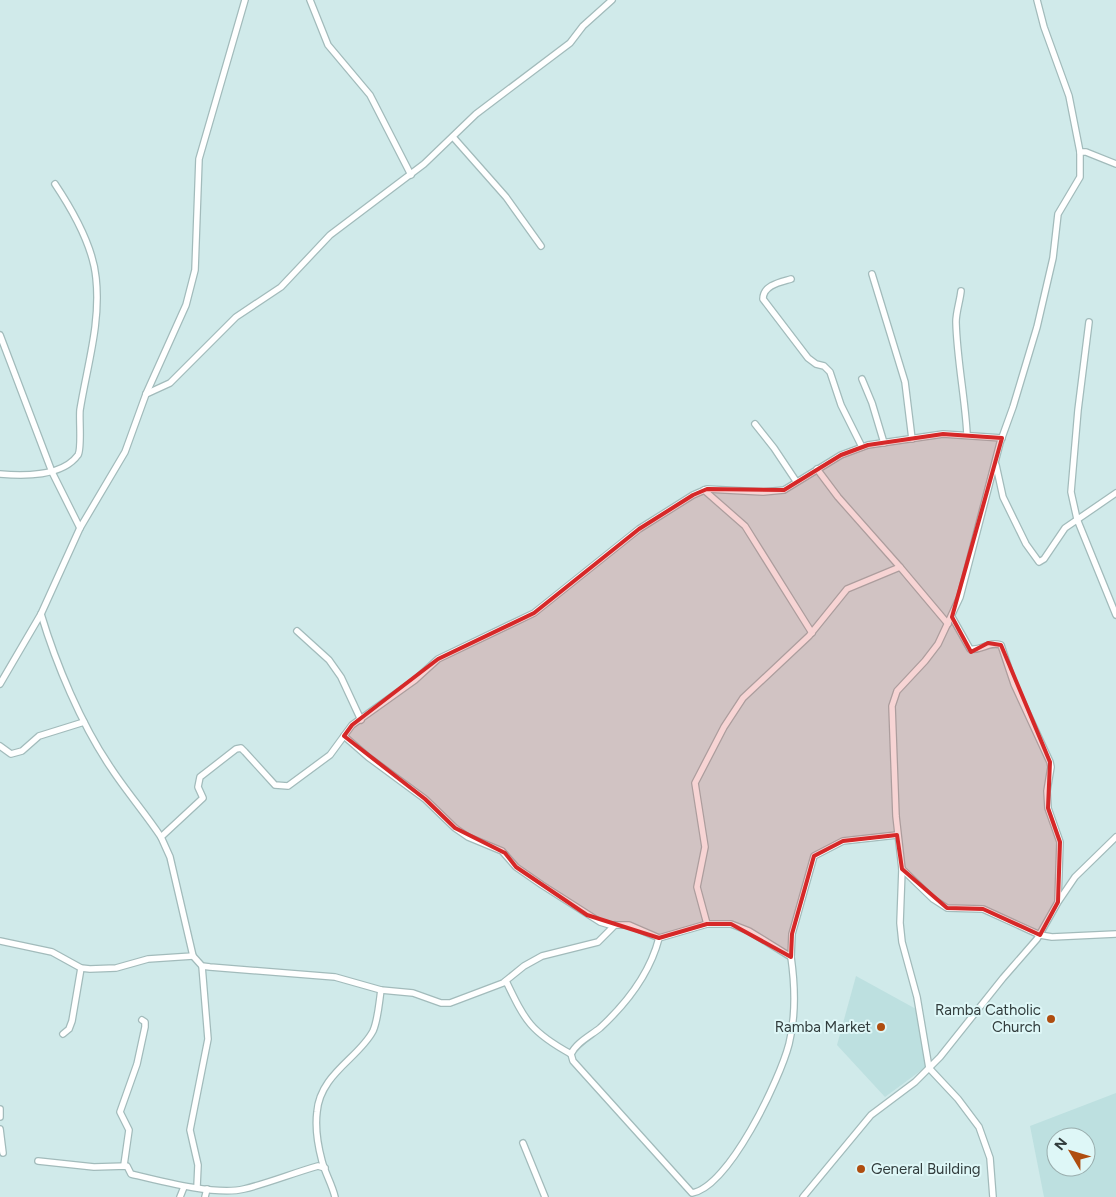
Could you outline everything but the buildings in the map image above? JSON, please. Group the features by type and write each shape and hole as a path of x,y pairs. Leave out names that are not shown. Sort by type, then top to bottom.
{"street":[{"path":"0,684 41,614 80,528 125,452 146,394 182,314 192,285 196,254 199,159 244,0"},
{"path":"310,0 328,45 370,94 411,175"},
{"path":"146,394 170,383 236,317 281,287 334,232 411,175 486,106 570,42 583,26 612,0"},
{"path":"993,1197 990,1158 979,1127 966,1108 929,1068 920,1016 901,932 902,869 897,835 892,718 894,698 903,684 932,652 952,617 960,596 1002,438 1037,327 1053,258 1058,214 1080,177 1080,152 1069,96 1044,27 1038,0"},
{"path":"453,137 506,197 541,246"},
{"path":"1080,152 1086,152 1116,164"},
{"path":"0,474 52,472 74,459 80,451 79,418 97,307 96,276 92,258 77,224 55,184"},
{"path":"872,274 906,382 912,438"},
{"path":"791,279 767,288 763,294 763,299 808,358 830,372 841,405 862,447"},
{"path":"961,291 956,322 956,338 967,409 967,434"},
{"path":"1089,322 1072,492 1077,520 1116,615"},
{"path":"0,334 52,472 80,528"},
{"path":"862,379 872,403 884,443"},
{"path":"755,424 796,481"},
{"path":"160,837 203,798 198,787 200,777 236,749 241,748 270,781 283,787 288,786 330,756 352,725 415,680 442,656 530,615 639,529 704,490 775,492 788,488 796,481 841,455 862,447 912,438 967,434 1002,438"},
{"path":"996,463 1003,497 1031,554 1036,556 1048,554 1065,528 1116,493"},
{"path":"817,469 838,497 948,624"},
{"path":"704,490 745,526 812,633"},
{"path":"707,924 697,887 705,847 696,792 696,780 729,717 742,698 812,633 849,587 900,567"},
{"path":"41,614 48,640 84,722 111,768 160,837 170,856 193,956 202,966 208,1039 190,1130 198,1165 197,1187"},
{"path":"952,617 970,649 976,650 988,643 1001,645 1014,684 1050,762 1051,767 1047,791 1048,808 1060,842 1058,902"},
{"path":"297,631 329,660 341,677 360,720"},
{"path":"0,746 12,754 18,754 39,736 84,722"},
{"path":"344,736 368,757 424,799 459,831 505,853 516,866 600,922 629,925 659,938 707,924 724,924 743,928 791,957"},
{"path":"506,981 517,1008 528,1024 546,1040 571,1054 574,1061 612,1106 667,1163 692,1195 712,1183 742,1143 763,1108 783,1061 789,1044 794,1012 791,957 792,934 814,856 843,841 897,835"},
{"path":"803,1197 862,1125 929,1068 1040,935 1058,902 1095,856 1116,837"},
{"path":"902,869 943,906 982,909 1040,935 1052,937 1116,934"},
{"path":"202,966 349,979 381,990 413,993 442,1003 450,1003 479,994 506,981 524,966 542,956 598,942 615,925"},
{"path":"571,1054 610,1018 636,986 651,961 659,938"},
{"path":"0,940 52,952 81,968 111,968 140,960 193,956"},
{"path":"63,1034 69,1029 72,1021 81,968"},
{"path":"334,1197 317,1137 319,1102 335,1073 372,1033 381,990"},
{"path":"124,1165 129,1130 120,1112 139,1057 146,1027 145,1022 142,1020"},
{"path":"0,1109 0,1117"},
{"path":"0,1130 3,1153"},
{"path":"523,1143 546,1197"},
{"path":"38,1160 94,1167 124,1165 127,1166 130,1174 207,1189 244,1189 318,1166 325,1168"},
{"path":"180,1197 184,1186"},
{"path":"205,1197 207,1189"}],"highlighted area":[{"path":"943,434 1002,438 952,617 971,652 988,643 1001,645 1050,762 1048,808 1060,842 1058,902 1040,935 983,909 947,908 902,869 897,835 870,836 843,841 814,856 792,934 791,957 731,924 707,924 659,938 587,915 516,867 505,853 455,828 425,799 344,736 352,725 438,659 534,613 639,529 693,495 707,489 784,490 841,455 868,445"}],"shaded area":[{"name":"Ramba Market","path":"856,976 916,1009 927,1066 885,1097 837,1045"},
{"path":"1116,1093 1116,1197 1044,1197 1030,1126"}],"place":[{"name":"Ramba Catholic Church","path":"1051,1019"},
{"name":"Ramba Market","path":"881,1027"},
{"name":"General Building","path":"861,1169"}]}
